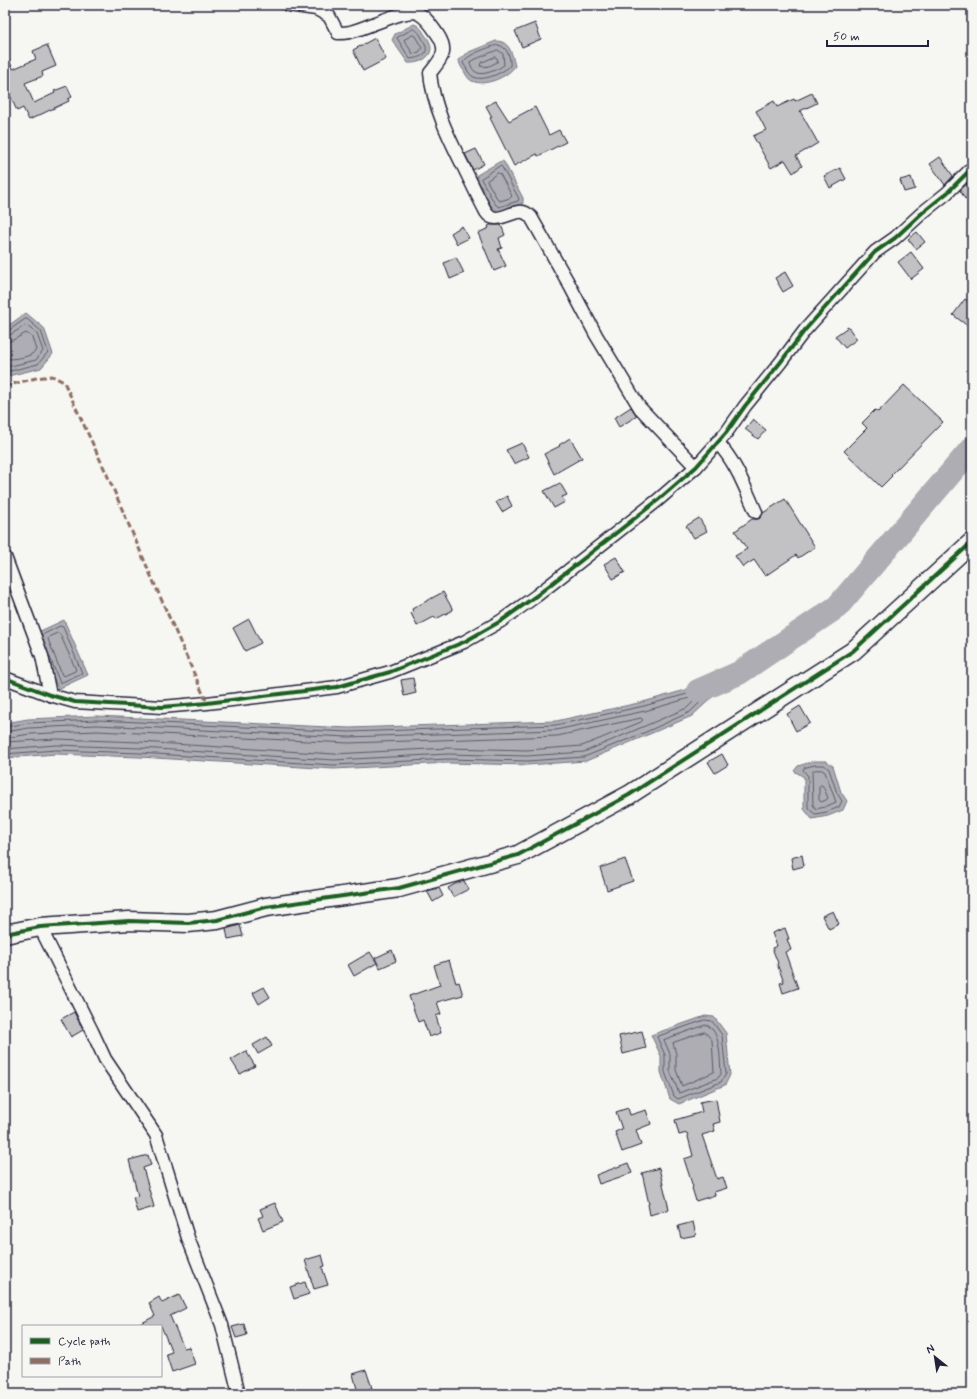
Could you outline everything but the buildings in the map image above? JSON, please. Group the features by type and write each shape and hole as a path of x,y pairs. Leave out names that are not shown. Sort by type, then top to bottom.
{"street":[{"path":"288,5 316,9 329,16 338,33 349,33 406,12 418,13 429,22 442,42 444,50 442,59 430,72 431,85 438,109 456,152 486,212 489,216 495,218 519,212 525,212 531,217 569,284 596,336 640,408 696,467"},
{"path":"5,678 50,695 75,702 162,707 337,687 390,672 464,642 501,621 658,500 696,467 805,330 875,252 895,238 922,212 947,193 972,168"},
{"path":"717,442 726,452 740,477 756,512"},
{"path":"5,934 40,927 129,921 188,923 217,920 266,907 399,888 518,855 630,795 853,651 972,542"},
{"path":"5,557 42,656 50,695"},
{"path":"40,927 105,1059 156,1135 188,1238 222,1325 239,1394"}],"water":[{"path":"414,24 422,30 430,43 431,48 425,59 408,63 392,40 395,34"},
{"path":"496,41 504,43 510,49 515,66 507,74 496,80 483,83 472,81 467,77 461,67 459,59 469,52"},
{"path":"502,161 504,162 523,198 523,203 499,211 492,207 486,199 477,182 477,175"},
{"path":"26,313 44,328 53,354 41,368 8,376 5,372 5,328"},
{"path":"64,620 88,675 58,689 36,633"},
{"path":"735,676 692,716 586,761 527,765 448,763 334,769 139,757 56,754 5,758 5,723 28,719 97,716 349,728 556,721 643,702"},
{"path":"814,761 826,761 833,766 841,792 847,801 843,810 828,816 812,819 804,809 804,777 794,771 798,766"},
{"path":"705,1016 714,1017 726,1033 730,1075 725,1085 679,1104 670,1099 661,1072 661,1056 651,1035"}],"waterway":[{"path":"698,691 739,673 837,607 972,448"}],"marked path":[{"path":"5,386 36,378 52,376 64,382 109,479 207,703"}],"cycle path":[{"path":"5,678 50,695 75,702 162,707 337,687 390,672 464,642 501,621 536,596 658,500 696,467 726,433 745,406 805,330 875,252 895,238 922,213 947,193 972,168"},
{"path":"5,934 40,927 129,921 188,923 217,920 266,907 399,888 518,855 629,795 853,651 972,542"}]}
